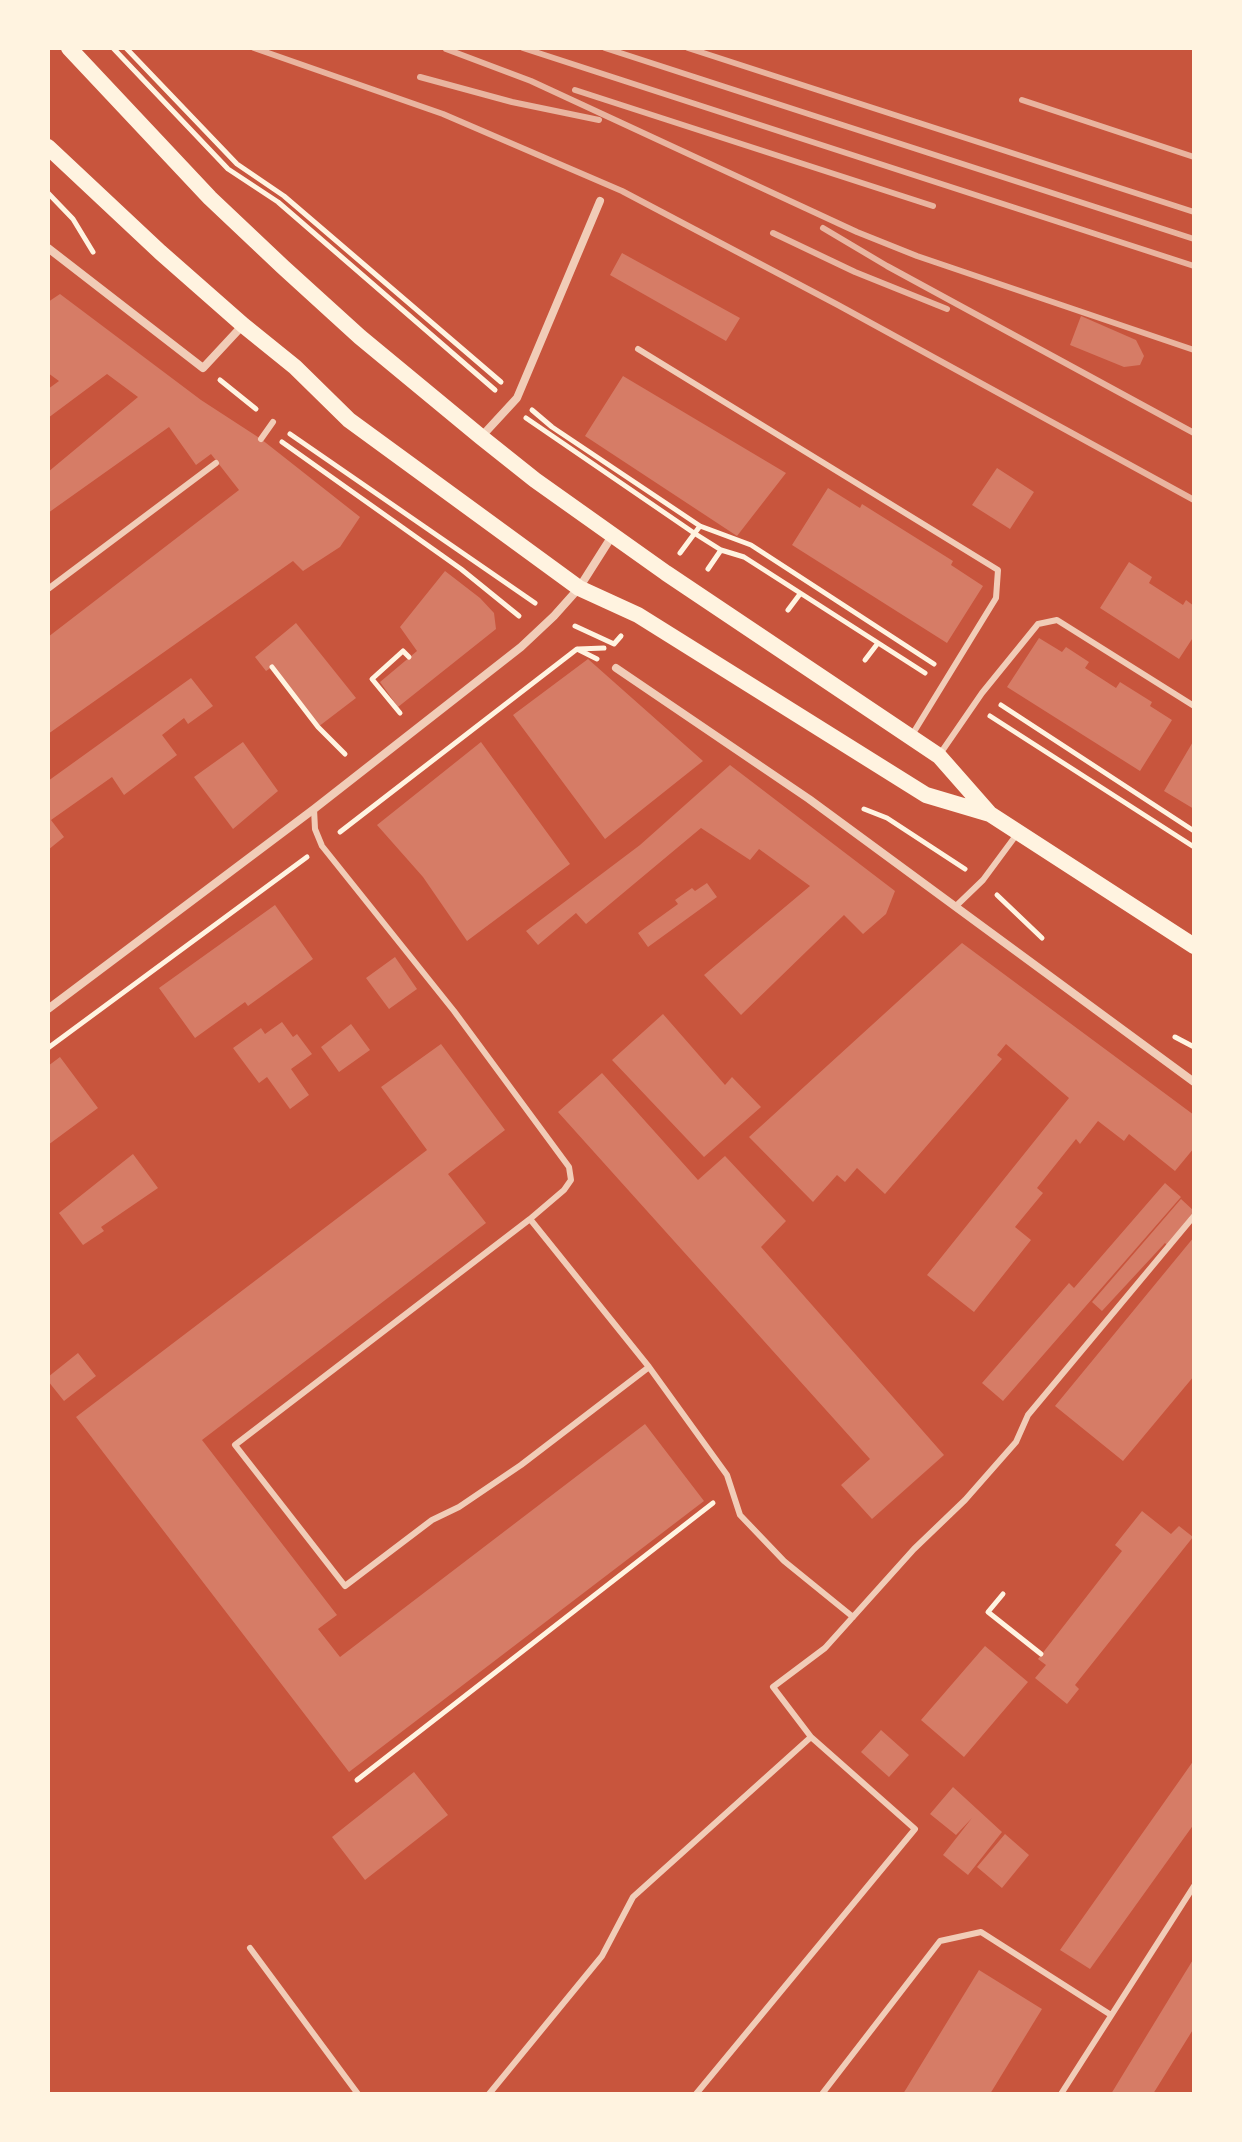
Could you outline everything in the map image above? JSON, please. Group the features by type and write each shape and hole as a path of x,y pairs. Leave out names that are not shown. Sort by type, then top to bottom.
{"main road":[{"path":"69,48 210,198 283,267 360,337 481,437 612,536 939,756 990,814 1194,946"},
{"path":"48,147 160,252 295,367 349,420 579,588 638,615 926,795 990,814"}],"street":[{"path":"481,437 517,398 600,201"},
{"path":"48,248 203,368 243,325"},
{"path":"48,1009 314,809 521,647 579,588 612,536"},
{"path":"616,668 809,799 1194,1082"}],"lane":[{"path":"638,349 998,570 996,598 911,738"},
{"path":"261,439 273,422"},
{"path":"48,589 216,463"},
{"path":"939,756 1038,624 1057,620 1194,706"},
{"path":"314,809 315,829 322,846 454,1011 569,1167 571,1180 564,1190 530,1219 235,1445 345,1586 432,1520 459,1507 521,1465 649,1367"},
{"path":"955,907 983,880 1018,833"},
{"path":"696,2094 915,1829 811,1737 773,1687 825,1648 914,1549 965,1500 1016,1442 1028,1415 1194,1216"},
{"path":"530,1219 649,1367 727,1475 740,1515 784,1561 853,1617"},
{"path":"489,2094 602,1956 633,1897 811,1737"},
{"path":"1061,2094 1194,1886"},
{"path":"822,2094 940,1941 981,1932 1111,2015"},
{"path":"250,1948 358,2094"}],"path":[{"path":"113,48 228,169 278,202 510,406 545,433 694,533 721,550 744,557 944,685"},
{"path":"126,48 237,164 284,196 552,427 700,526 694,533"},
{"path":"48,193 86,238 120,302"},
{"path":"203,368 273,422"},
{"path":"266,431 461,569 519,616"},
{"path":"788,610 800,594"},
{"path":"865,660 878,643"},
{"path":"48,1048 322,846 577,649 616,668"},
{"path":"400,713 372,679 403,651 409,657"},
{"path":"272,667 318,727 345,754"},
{"path":"974,706 1194,847"},
{"path":"357,1780 724,1495"},
{"path":"1003,1594 988,1612 1041,1654"}],"building":[{"path":"622,253 740,318 726,341 610,275"},
{"path":"60,294 201,400 261,439 360,517 340,547 303,571 293,561 48,734 48,637 239,490 211,454 196,465 169,427 48,513 48,472 138,397 107,374 48,418 48,389 59,381 48,373 48,302"},
{"path":"1081,316 1136,340 1144,356 1140,365 1124,367 1070,345"},
{"path":"623,376 786,473 737,536 585,436"},
{"path":"997,468 1034,492 1010,529 972,505"},
{"path":"828,488 860,508 862,504 953,561 951,565 983,586 947,643 792,545"},
{"path":"1129,562 1152,577 1149,583 1183,605 1186,600 1194,606 1194,636 1179,659 1100,608"},
{"path":"445,571 494,613 496,629 398,707 380,682 417,651 400,627"},
{"path":"296,623 356,698 318,727 272,667 266,671 255,657"},
{"path":"1039,638 1062,652 1066,647 1089,662 1085,668 1116,688 1120,682 1152,702 1150,706 1172,720 1140,771 1007,687"},
{"path":"588,659 703,761 605,839 513,715"},
{"path":"191,678 213,706 188,724 184,718 162,735 177,755 124,795 112,777 51,820 64,837 48,850 48,781"},
{"path":"1194,740 1194,809 1164,791"},
{"path":"243,742 278,791 233,829 194,777"},
{"path":"481,742 570,864 467,941 423,877 377,825"},
{"path":"730,765 895,891 886,914 863,934 844,915 741,1015 704,975 810,886 759,849 750,860 701,828 586,924 576,913 538,945 526,931 640,845"},
{"path":"707,883 717,897 648,947 638,933 678,904 675,900 692,888 695,891"},
{"path":"275,905 313,959 248,1006 245,1002 195,1038 159,988"},
{"path":"962,943 1194,1115 1194,1148 1175,1171 1129,1134 1124,1141 1098,1121 1080,1144 1076,1139 1037,1188 1043,1193 1015,1227 1031,1240 974,1312 927,1275 1069,1098 1006,1044 997,1055 1002,1059 885,1194 857,1168 845,1182 837,1175 813,1202 749,1137"},
{"path":"395,957 417,989 389,1009 366,978"},
{"path":"663,1014 725,1085 732,1077 761,1107 704,1157 612,1060"},
{"path":"282,1022 293,1037 297,1034 312,1054 291,1069 309,1095 290,1109 267,1077 259,1083 233,1048 261,1028 265,1034"},
{"path":"351,1024 370,1050 339,1072 321,1047"},
{"path":"441,1044 505,1130 448,1174 486,1223 202,1440 337,1615 318,1629 340,1657 645,1424 704,1501 349,1772 76,1417 427,1150 381,1087"},
{"path":"60,1057 98,1108 48,1145 48,1066"},
{"path":"602,1073 698,1180 725,1156 786,1221 761,1247 944,1455 872,1519 841,1485 870,1459 558,1112"},
{"path":"133,1154 158,1188 101,1227 104,1231 83,1245 59,1213"},
{"path":"1165,1183 1181,1197 1003,1401 982,1383 1069,1283 1074,1288"},
{"path":"1181,1199 1194,1211 1167,1245 1165,1243 1102,1311 1092,1302"},
{"path":"1194,1237 1194,1376 1123,1461 1055,1406"},
{"path":"78,1353 96,1376 64,1401 48,1377"},
{"path":"1142,1511 1171,1534 1179,1526 1193,1537 1075,1685 1079,1689 1067,1704 1035,1678 1046,1665 1038,1659 1122,1551 1115,1545"},
{"path":"985,1646 1028,1682 964,1757 921,1720"},
{"path":"881,1730 909,1755 889,1777 861,1752"},
{"path":"1194,1760 1194,1824 1090,1969 1060,1950"},
{"path":"414,1772 448,1815 365,1880 332,1837"},
{"path":"953,1787 1002,1832 968,1875 943,1855 972,1818 956,1835 930,1814"},
{"path":"1005,1834 1029,1855 1002,1888 977,1867"},
{"path":"1194,1958 1194,2028 1153,2094 1111,2094"},
{"path":"979,1970 1042,2009 990,2094 903,2094"}],"railway":[{"path":"254,48 443,114 622,191 1194,500"},
{"path":"523,48 1194,266"},
{"path":"605,48 1194,239"},
{"path":"688,48 1194,212"},
{"path":"446,49 531,81 857,232 917,256 1194,350"},
{"path":"420,77 512,102 599,120"},
{"path":"575,90 933,206"},
{"path":"1022,100 1194,157"},
{"path":"823,228 1194,433"},
{"path":"773,233 855,272 947,309"}]}
